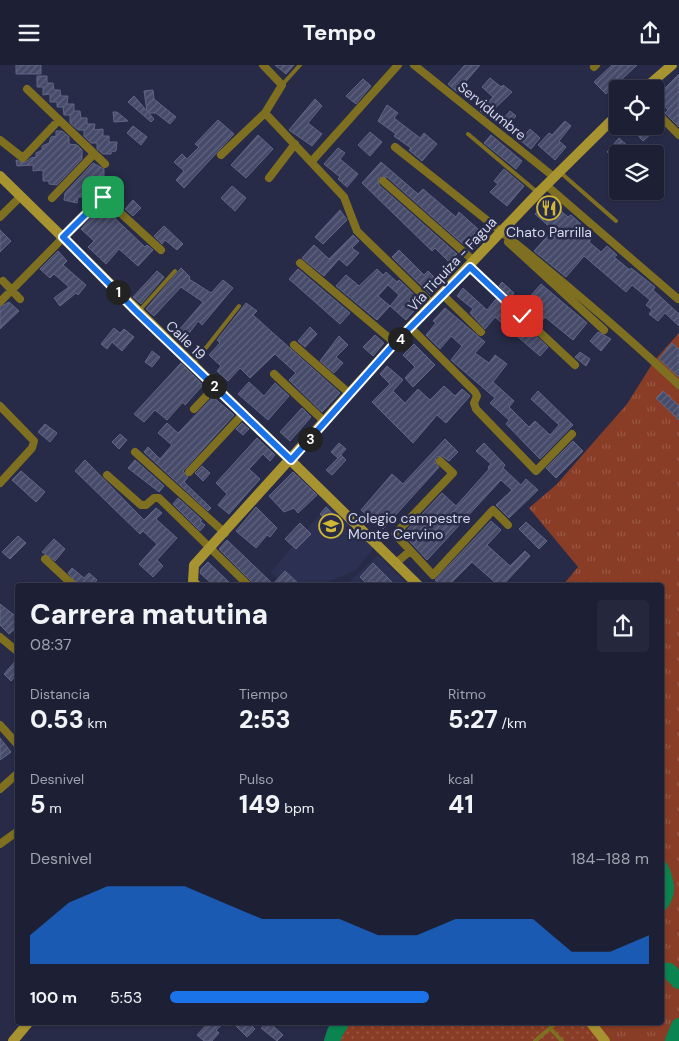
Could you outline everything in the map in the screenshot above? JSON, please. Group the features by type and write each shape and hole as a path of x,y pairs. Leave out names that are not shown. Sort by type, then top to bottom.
{"street":[{"path":"221,155 264,113 282,85 263,65"},
{"path":"312,161 398,65"},
{"name":"Servidumbre","path":"414,65 557,174"},
{"path":"654,80 672,65"},
{"path":"27,89 58,121 105,164"},
{"path":"264,113 312,161 344,197 358,231 434,305"},
{"path":"664,120 679,135"},
{"path":"0,140 23,158 58,121"},
{"name":"Vía Tiquiza - Fagua","path":"194,583 192,576 194,565 225,533 395,343 434,305 538,193 609,123"},
{"path":"269,178 295,144"},
{"path":"395,147 621,330 679,385"},
{"path":"52,198 94,154"},
{"name":"Calle 19","path":"0,175 137,312 416,583"},
{"path":"383,181 472,264 575,365"},
{"path":"546,185 678,299"},
{"path":"0,217 21,196"},
{"path":"0,301 103,197 161,250"},
{"path":"500,233 604,330"},
{"path":"300,263 395,343"},
{"path":"3,281 20,299"},
{"path":"443,295 481,332"},
{"path":"411,328 475,392 477,396 474,403 476,409 536,471 572,434"},
{"path":"294,345 350,394"},
{"path":"274,374 325,422"},
{"path":"194,409 215,387"},
{"path":"0,406 34,441 32,448 0,483"},
{"path":"189,472 243,414"},
{"path":"135,452 225,533"},
{"path":"440,461 453,473 395,534 433,575 493,510 508,525"},
{"path":"107,475 141,505 146,505 154,498 159,498 246,583"},
{"path":"396,563 410,551"},
{"path":"45,559 71,583"},
{"path":"0,637 15,650"},
{"path":"0,725 15,742"},
{"path":"0,789 15,776"},
{"path":"0,844 15,833"},
{"path":"12,1041 26,1025"},
{"path":"593,1025 605,1041"}],"lane":[{"path":"282,85 300,65"},
{"path":"468,134 538,193"},
{"path":"557,174 616,221"},
{"path":"137,312 174,271"},
{"path":"192,365 239,306"},
{"path":"535,1041 554,1025"},
{"path":"550,1028 562,1041"}],"shaded area":[{"name":"Colegio campestre Monte Cervino","path":"330,502 373,549 356,570 327,583 283,583 271,572"},
{"path":"378,555 406,583 348,583"}],"green space":[{"path":"679,333 679,1041 605,1041 593,1025 664,1025 664,583 565,583 578,567 529,508 557,484 627,404 654,361"},
{"path":"340,1025 593,1025 605,1041 332,1041 335,1032"}],"building":[{"path":"16,65 41,65 41,74 16,74"},
{"path":"275,65 294,65 286,74"},
{"path":"465,65 480,65 457,92 448,84"},
{"path":"612,65 637,65 621,80 609,80 609,91 606,94 594,82"},
{"path":"679,74 679,127 665,113 668,110 664,106 664,89"},
{"path":"37,76 47,76 47,83 53,83 54,90 60,90 61,96 68,96 67,104 74,104 74,111 80,111 81,118 87,118 87,124 95,124 94,130 103,129 103,136 109,136 109,142 117,142 116,151 111,152 111,154 103,154 97,149 97,143 91,143 84,136 84,130 78,130 70,123 70,115 64,115 63,107 57,107 57,102 50,102 50,94 43,95 43,87 37,87"},
{"path":"490,78 501,87 503,85 512,92 487,116 480,111 493,97 482,87"},
{"path":"363,79 371,86 356,104 346,96"},
{"path":"153,90 154,99 176,117 170,124 156,113 149,113 154,119 151,122 128,102 134,96 147,111 144,91"},
{"path":"315,99 322,106 308,123 322,134 312,146 289,130"},
{"path":"387,105 398,113 394,118 420,138 424,133 437,144 422,161 409,150 411,148 394,136 396,134 378,121"},
{"path":"510,111 516,116 507,127 501,122"},
{"path":"113,112 117,112 128,121 114,122"},
{"path":"218,120 234,134 184,188 176,180 184,171 174,162 182,154 187,159 199,147 195,144"},
{"path":"565,121 571,126 559,141 566,147 555,160 538,145 549,133 552,135"},
{"path":"133,126 147,137 141,145 127,133"},
{"path":"530,129 540,138 531,149 520,140"},
{"path":"56,131 62,131 69,137 69,144 77,145 82,150 82,159 57,185 49,184 49,181 43,181 43,170 33,171 33,165 17,166 16,160 24,163 36,157 36,153 42,150 42,146 49,143 51,137 56,136"},
{"path":"370,132 382,142 370,156 358,145"},
{"path":"258,135 273,149 246,178 231,165"},
{"path":"491,135 522,161 516,169 484,143"},
{"path":"637,135 650,135 643,141"},
{"path":"619,138 627,145 613,145"},
{"path":"338,148 345,153 340,159 358,174 347,187 338,179 340,177 324,164"},
{"path":"381,162 418,194 423,189 456,217 459,212 478,229 464,245 387,177 378,178 379,185 457,254 449,262 435,248 432,251 362,183"},
{"path":"93,163 104,169 104,176 98,176 98,183 92,183 91,190 84,190 84,197 78,197 77,203 64,200 65,193"},
{"path":"504,169 524,186 507,206 490,192 498,184 494,181"},
{"path":"232,186 246,198 235,211 221,198"},
{"path":"133,200 141,208 133,216 125,209"},
{"path":"548,200 568,217 571,215 581,224 578,227 591,239 589,242 601,252 607,246 617,255 614,257 655,287 653,290 679,314 679,326 665,313 658,321 649,314 652,310 646,305 650,300 632,285 626,292 584,256 566,277 534,251 553,230 535,214"},
{"path":"102,206 145,247 147,245 153,250 138,266 119,249 106,264 88,247 94,241 81,229"},
{"path":"340,210 347,220 323,244 315,237"},
{"path":"164,226 183,244 177,250 165,240 162,244 154,236"},
{"path":"0,230 11,241 0,252"},
{"path":"353,235 359,241 352,248 359,253 347,266 339,259 324,276 302,258 314,245 329,259"},
{"path":"399,250 424,275 428,271 441,284 433,293 430,294 392,257"},
{"path":"58,251 67,261 63,265 86,285 78,295 76,293 60,306 54,298 69,287 54,274 50,278 40,269"},
{"path":"181,268 190,277 189,279 211,293 223,280 233,288 202,325 198,321 187,336 179,330 203,302 181,287 154,316 146,309"},
{"path":"298,269 350,313 340,324 289,279"},
{"path":"377,269 383,275 386,272 397,282 399,280 422,302 406,320 390,306 377,320 336,286 346,275 359,286","holes":["388,285 399,295 390,306 378,296"]},
{"path":"157,271 164,277 141,304 133,297"},
{"path":"502,282 514,293 511,297 499,286"},
{"path":"541,284 587,323 573,340 545,317 539,324 530,315 537,306 528,299"},
{"path":"463,288 487,310 496,299 548,347 540,356 495,317 485,329 470,313 473,309 457,296"},
{"path":"9,302 19,311 0,329 0,307"},
{"path":"246,303 257,311 253,315 340,393 322,412 289,380 296,373 275,354 250,378 240,368 228,381 217,371 221,366 209,355 220,343 217,340"},
{"path":"445,308 485,342 475,353 489,363 495,355 507,364 493,382 514,401 509,407 529,427 535,421 550,435 559,425 531,399 538,391 573,425 540,459 506,424 509,420 490,403 495,398 451,360 462,346 451,336 440,349 426,335 436,323 433,321"},
{"path":"310,327 317,334 305,347 298,341"},
{"path":"114,328 120,333 124,329 134,337 122,351 112,342 107,349 101,344"},
{"path":"598,332 611,339 601,351 590,341"},
{"path":"375,335 384,343 373,356 363,347"},
{"path":"339,336 348,345 336,357 343,363 334,373 320,361"},
{"path":"672,343 679,349 679,377 659,359"},
{"path":"414,344 435,365 413,387 405,378 415,367 403,355"},
{"path":"152,351 160,357 152,367 145,362"},
{"path":"580,352 590,359 586,366 575,357"},
{"path":"181,363 203,385 185,405 183,402 167,420 155,410 144,422 134,414"},
{"path":"387,366 403,380 393,391 405,403 418,389 430,400 444,386 455,396 462,389 470,396 446,423 437,415 413,443 372,402 390,384 380,374"},
{"path":"249,382 264,396 275,383 289,396 268,420 238,394"},
{"path":"663,391 679,406 679,420 656,398"},
{"path":"213,397 234,415 183,471 188,477 184,482 211,508 208,511 144,452 148,447 160,459 172,445 158,433 167,423 178,433"},
{"path":"302,408 311,417 290,441 280,432"},
{"path":"242,423 249,429 243,435 236,429"},
{"path":"45,424 57,433 50,442 38,432"},
{"path":"120,434 127,440 119,449 112,442"},
{"path":"257,438 275,455 270,461 263,454 249,469 260,479 229,514 218,505 227,494 216,483"},
{"path":"445,439 458,452 449,461 442,456 436,457 435,462 439,467 383,529 361,510 392,474 403,484"},
{"path":"573,441 583,451 556,478 546,468"},
{"path":"339,443 346,449 338,458 331,452"},
{"path":"484,443 505,465 503,468 521,485 526,479 538,490 509,518 496,505 512,490 501,480 427,560 403,534 442,493 456,506 489,469 488,467 491,464 476,451"},
{"path":"341,455 346,460 332,475 326,470"},
{"path":"85,460 144,520 156,508 162,513 156,519 177,538 157,560 163,566 153,577 139,564 157,544 143,531 140,534 75,471"},
{"path":"135,460 164,486 159,492 128,468"},
{"path":"202,466 210,473 203,481 195,473"},
{"path":"21,471 45,492 36,502 12,480"},
{"path":"293,472 317,495 298,513 294,508 284,512 269,496"},
{"path":"178,498 202,520 200,521 205,525 200,531 173,504"},
{"path":"256,507 277,528 270,537 267,535 256,548 236,531"},
{"path":"326,507 338,520 332,526 320,514"},
{"path":"491,521 501,530 487,545 510,566 525,551 530,556 505,583 496,583 472,562 451,583 439,583 435,580"},
{"path":"526,522 547,541 539,549 519,529"},
{"path":"300,523 311,534 296,549 285,539"},
{"path":"18,536 26,543 10,559 2,552"},
{"path":"54,539 65,549 55,561 42,552"},
{"path":"227,540 272,583 253,583 219,549"},
{"path":"208,562 230,583 211,583 200,573 201,569"},
{"path":"373,563 393,583 375,583 373,581 366,583 360,577"},
{"path":"72,568 84,578 89,573 97,580 95,583 76,583 68,573"},
{"path":"285,571 298,583 274,583"},
{"path":"0,604 15,616 15,629 9,634 0,625"},
{"path":"15,661 15,676 11,681 4,674"},
{"path":"0,738 11,752 0,760"},
{"path":"206,1025 222,1025 216,1030 219,1033 212,1041 204,1041 197,1035"},
{"path":"235,1025 251,1025 255,1029 247,1037"},
{"path":"264,1025 272,1025 283,1035 277,1041 261,1028"}],"waterway":[{"path":"664,878 666,886 664,899"},
{"path":"664,970 669,971 679,981"},
{"path":"332,1041 340,1025"},
{"path":"673,1041 679,1026"}],"place":[{"name":"Chato Parrilla","path":"549,208"},
{"name":"Colegio campestre Monte Cervino","path":"331,526"}],"route":[{"path":"103,197 63,237 137,312 291,460 395,343 470,267 522,316"}]}
